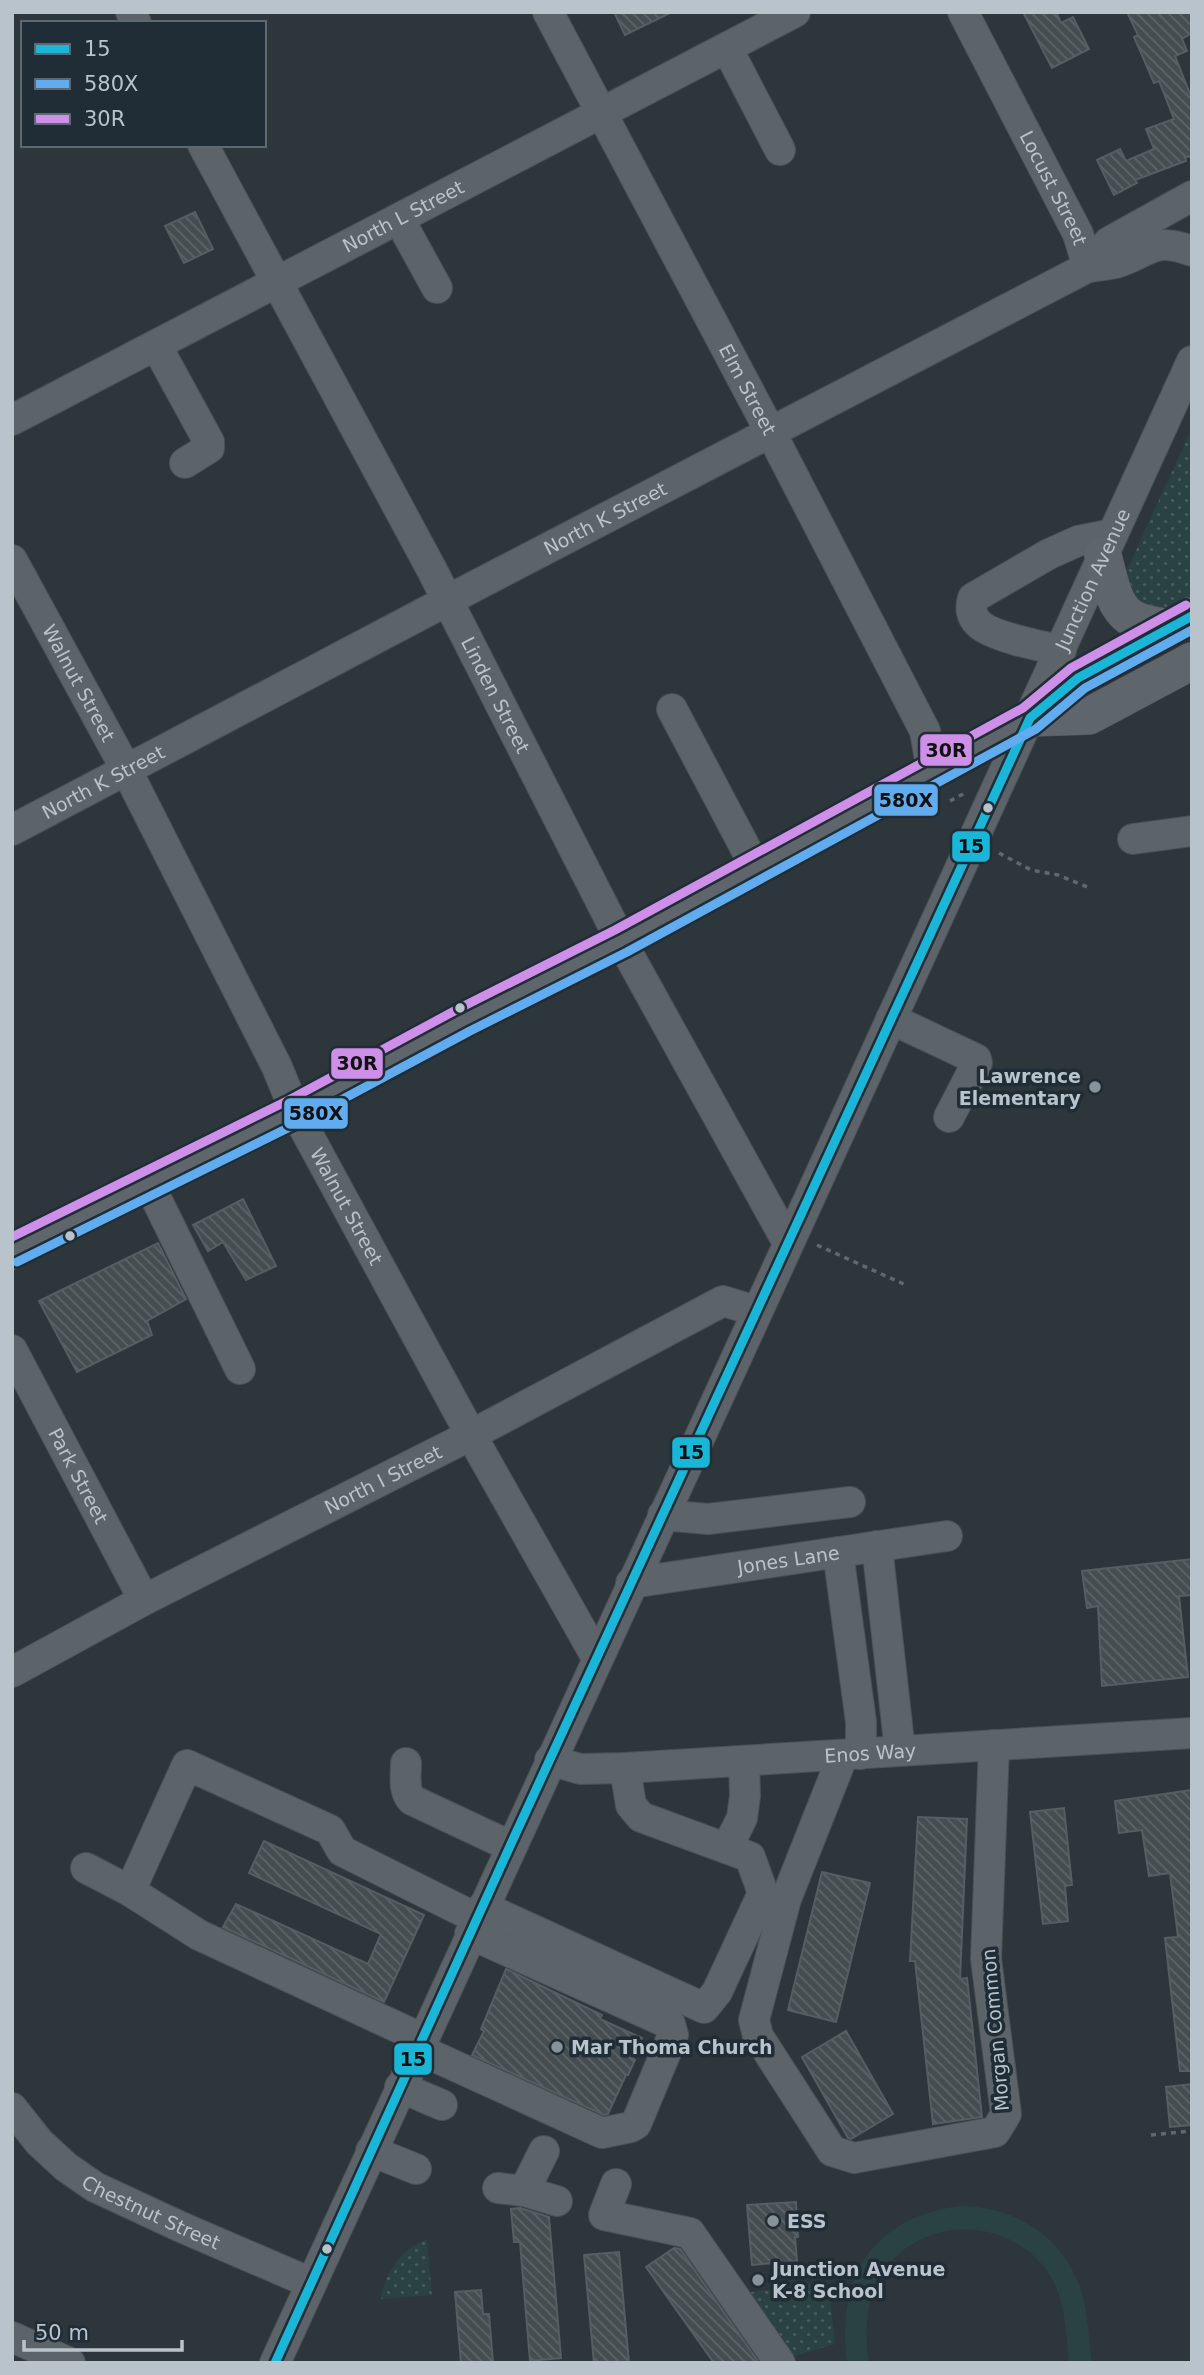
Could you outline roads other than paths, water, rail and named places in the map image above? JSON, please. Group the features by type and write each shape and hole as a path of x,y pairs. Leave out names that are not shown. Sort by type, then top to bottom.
{"main road":[{"path":"1108,545 1116,601 1124,613 1137,621 1181,622"},
{"path":"12,1251 295,1111 756,868 941,786 1078,678 1181,622"},
{"path":"1030,718 1089,716 1192,661"}],"street":[{"name":"Elm Street","path":"548,12 925,731 941,786"},
{"name":"North L Street","path":"12,420 795,12"},
{"name":"Locust Street","path":"963,12 1078,234 1088,267 1116,263 1151,247 1172,244 1192,251"},
{"path":"727,48 780,150"},
{"name":"Linden Street","path":"204,147 448,600 621,941 802,1244"},
{"name":"North K Street","path":"12,830 1088,267 1109,242 1192,196"},
{"path":"1161,211 1192,222"},
{"path":"399,219 437,288"},
{"path":"156,345 209,442 209,448 185,463"},
{"name":"Junction Avenue","path":"275,2363 756,1311 802,1244 891,1019 1192,361"},
{"path":"1061,650 1031,645 980,625 973,618 970,606 973,598 1049,554 1078,541 1108,545"},
{"name":"Walnut Street","path":"12,560 127,771 277,1068 295,1111 471,1435 597,1658"},
{"path":"672,709 756,868"},
{"path":"1133,839 1192,831"},
{"path":"891,1019 976,1059 977,1063 949,1117"},
{"path":"149,1184 240,1369"},
{"name":"North I Street","path":"12,1671 144,1600 471,1435 723,1301 756,1311"},
{"name":"Park Street","path":"12,1350 144,1600"},
{"path":"663,1515 708,1519 850,1502"},
{"name":"Jones Lane","path":"631,1583 947,1536"},
{"path":"877,1546 900,1751"},
{"path":"838,1552 861,1722 852,1755"},
{"name":"Enos Way","path":"550,1760 580,1769 625,1768 1192,1733"},
{"name":"Morgan Common","path":"852,1755 786,1899 754,2020 758,2036 832,2151 854,2158 996,2132 1006,2114 986,1959 994,1745"},
{"path":"477,1920 704,2008 717,1992 763,1893 739,1852 745,1796 744,1761"},
{"path":"406,1763 406,1789 412,1800 510,1846"},
{"path":"86,1868 130,1891 199,1935 601,2133 636,2124 673,2035 670,2024 342,1851 330,1830 187,1765 130,1891"},
{"path":"625,1768 631,1805 641,1816 739,1852"},
{"path":"400,2087 442,2105"},
{"name":"Chestnut Street","path":"12,2108 39,2142 66,2167 95,2188 311,2283"},
{"path":"371,2151 416,2169"},
{"path":"544,2151 511,2190 557,2201"},
{"path":"616,2184 604,2215 690,2233 780,2363"},
{"path":"12,2337 70,2363"}],"place":[{"name":"Lawrence Elementary","path":"1095,1087"},
{"name":"Mar Thoma Church","path":"557,2047"},
{"name":"ESS","path":"773,2221"},
{"name":"Junction Avenue K-8 School","path":"758,2280"}]}
